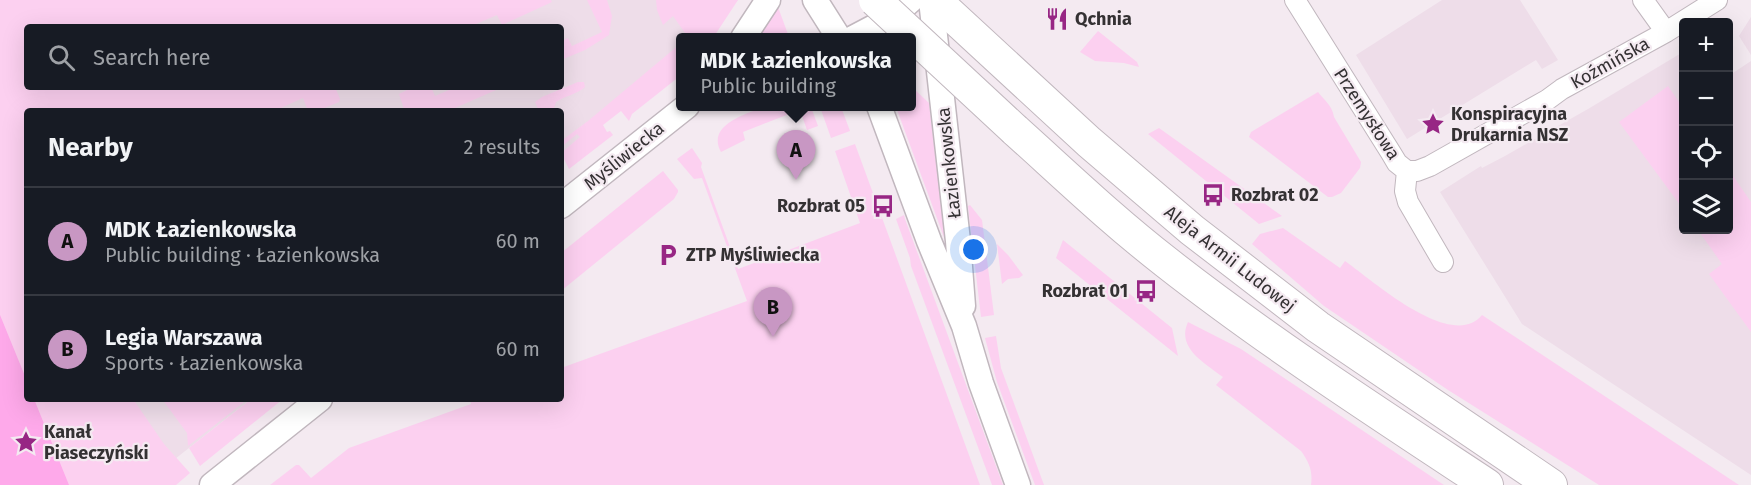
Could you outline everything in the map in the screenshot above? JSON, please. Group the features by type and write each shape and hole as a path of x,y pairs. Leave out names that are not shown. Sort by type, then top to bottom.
{"main road":[{"path":"875,0 911,33"},
{"name":"Aleja Armii Ludowej","path":"933,0 1141,188 1272,293 1318,327 1551,485"},
{"path":"916,38 1126,230 1166,262 1274,342 1487,485"}],"street":[{"path":"746,33 768,0"},
{"path":"815,0 836,33"},
{"path":"862,33 891,18 911,0"},
{"name":"Łazienkowska","path":"933,0 958,241 964,326"},
{"name":"Przemysłowa","path":"1295,0 1390,153 1407,171 1405,191 1407,201 1443,262"},
{"path":"1643,0 1666,32"},
{"name":"Koźmińska","path":"1407,171 1417,171 1430,166 1666,32 1717,0"},
{"name":"Myśliwiecka","path":"564,204 681,111"},
{"name":"Łazienkowska","path":"881,111 929,241 964,326 981,383 1018,485"},
{"path":"212,485 316,402"}],"shaded area":[{"path":"0,0 551,0 552,2 504,24 502,24 497,15 476,24 24,24 24,90 336,90 340,99 339,102 324,108 307,108 303,98 281,108 24,108 24,402 135,402 164,444 190,473 176,485 0,485"},
{"path":"505,0 738,0 709,33 676,33 676,61 564,151 564,108 258,108 299,90 564,90 564,24 449,24"},
{"path":"587,0 607,0 612,16 609,35 585,50 564,59 564,40 568,38 572,46 602,32"},
{"path":"656,0 738,0 716,33 685,33 673,16 663,25"},
{"path":"1442,0 1520,0 1558,60 1542,69 1536,60 1407,139 1356,55"},
{"path":"778,7 788,33 761,33"},
{"path":"1751,17 1751,55 1739,36"},
{"path":"1098,31 1137,62 1139,67 1124,63 1095,61 1080,52"},
{"path":"676,47 676,79 632,114 629,121 621,111 603,125 607,132 610,131 613,135 569,169 564,159 564,150 580,137 577,134 564,145 564,139"},
{"path":"1679,54 1679,234 1733,234 1733,73 1751,61 1751,475 1522,324 1440,192 1481,166 1482,168 1505,156"},
{"path":"578,82 584,82 585,87 556,102 554,108 538,108 535,102 559,90 564,90 564,88"},
{"path":"1668,86 1679,102 1679,204 1619,122"},
{"path":"407,90 432,90 435,96 449,90 496,90 455,108 404,108 399,94"},
{"path":"916,91 929,103 945,240 897,111 916,111"},
{"path":"1318,92 1330,106 1334,117 1361,162 1360,168 1341,193 1332,197 1328,197 1249,137 1251,132"},
{"path":"754,111 797,111 743,132 745,140 721,152 718,143 719,135 723,128 739,117"},
{"path":"797,111 812,111 818,126 807,130 801,113"},
{"path":"821,111 842,111 850,131 831,138"},
{"path":"1159,128 1282,216 1259,224 1148,134"},
{"path":"855,144 980,485 270,485 296,465 299,465 311,478 349,448 471,404 470,402 564,402 564,367 747,301 702,178 694,179 677,159 692,148 702,163 701,167 738,269 860,223 835,151"},
{"path":"663,171 678,190 674,199 564,289 564,251"},
{"path":"1733,176 1751,202 1751,332 1709,274 1722,264 1701,234 1733,234"},
{"path":"970,205 982,220 994,315 981,317 968,206"},
{"path":"904,215 1003,485 992,485 911,266 896,219"},
{"path":"1283,228 1340,268 1345,261 1392,296 1433,319 1452,325 1469,324 1482,315 1739,485 1599,485 1448,390 1324,306 1252,244 1260,234"},
{"path":"1063,240 1172,328 1178,356 1056,258"},
{"path":"997,244 1023,275 1019,278 1008,279 1002,284"},
{"name":"Kanał Piaseczyński","path":"0,315 24,374 24,402 35,402 69,485 0,485"},
{"path":"1188,322 1241,349 1444,485 1311,485 1310,467 1301,451 1216,385 1223,377 1194,354 1189,347 1185,331"},
{"path":"996,336 1001,368 1044,485 1035,485 997,382 985,338"},
{"path":"125,402 247,402 156,474"},
{"path":"164,402 244,402 188,446 187,433"},
{"path":"247,402 279,402 200,466 189,448"}],"place":[{"name":"Qchnia","path":"1057,19"},
{"name":"Konspiracyjna Drukarnia NSZ","path":"1433,124"},
{"name":"MDK Łazienkowska","path":"796,180"},
{"name":"Rozbrat 02","path":"1213,195"},
{"name":"Rozbrat 05","path":"883,206"},
{"name":"ZTP Myśliwiecka","path":"668,255"},
{"name":"Rozbrat 01","path":"1146,291"},
{"name":"Legia Warszawa","path":"773,337"},
{"name":"Kanał Piaseczyński","path":"26,442"}]}
